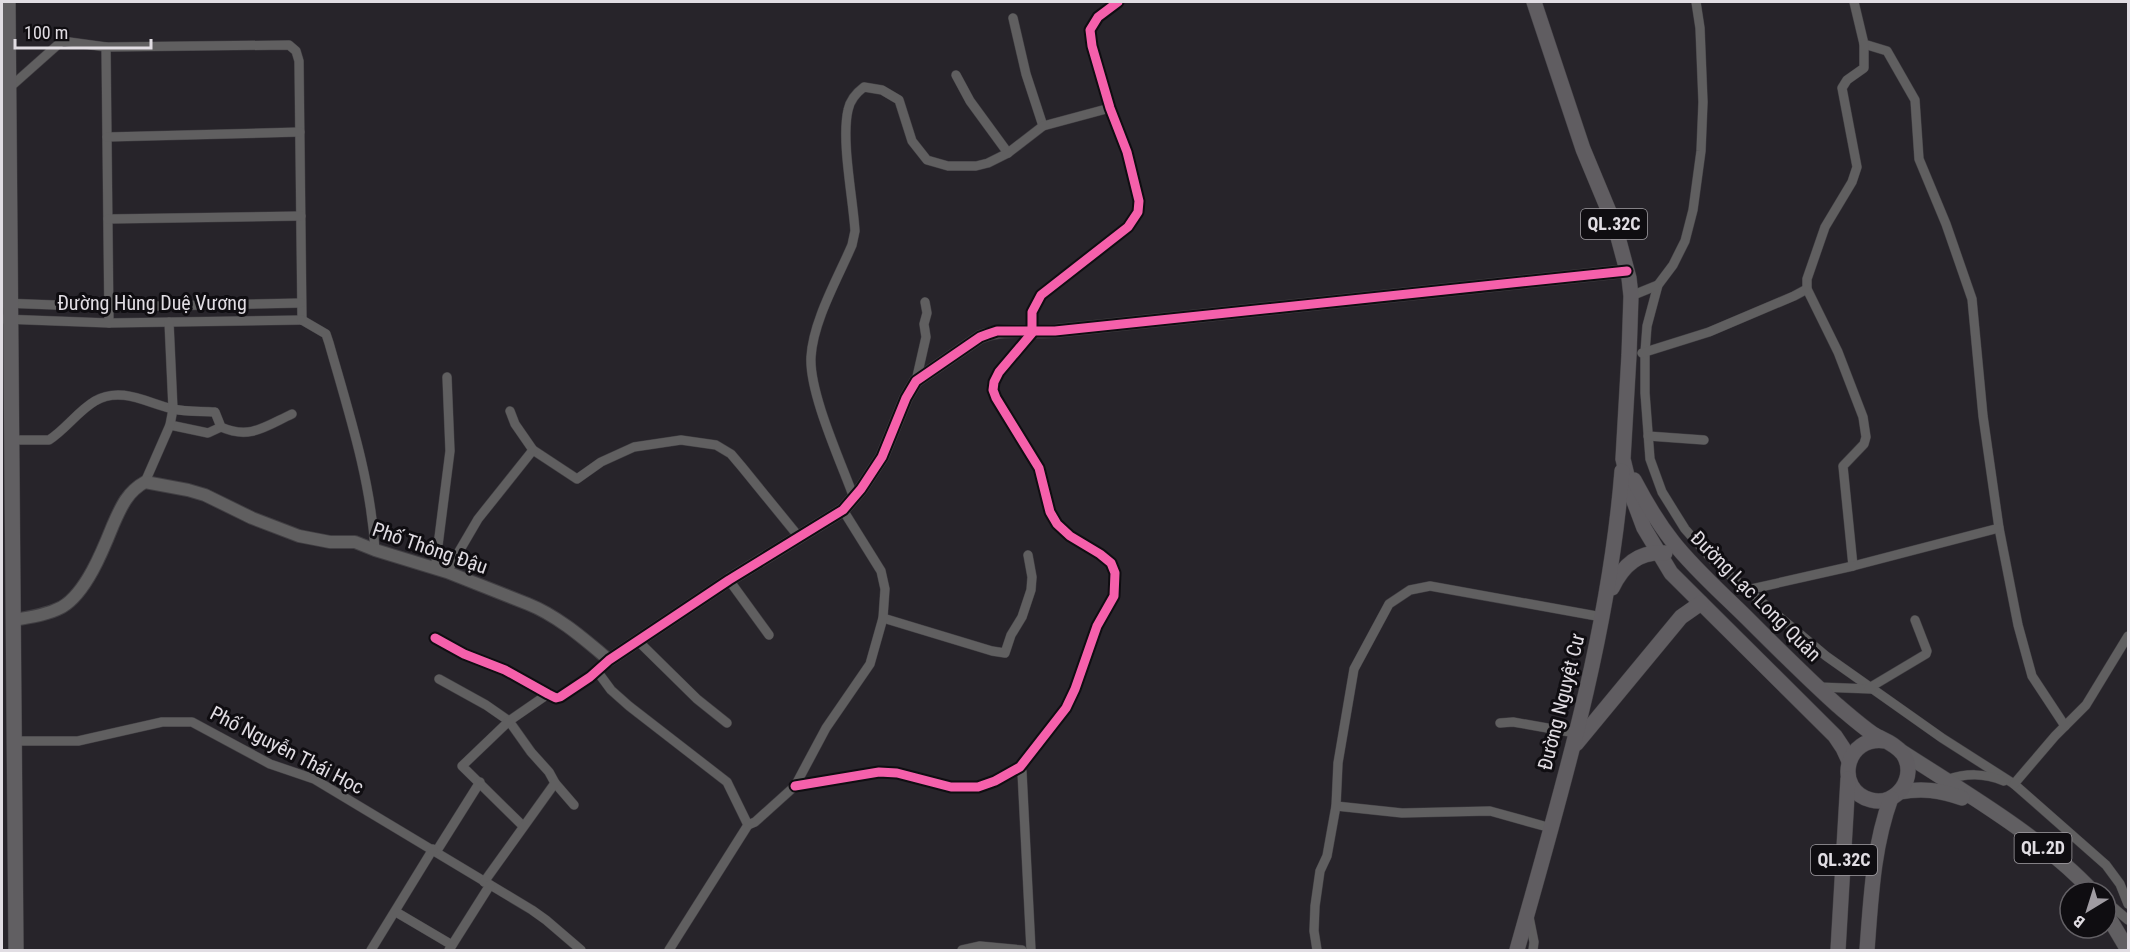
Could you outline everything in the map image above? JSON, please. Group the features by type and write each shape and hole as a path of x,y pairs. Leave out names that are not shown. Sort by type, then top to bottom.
{"highway":[{"name":"QL.32C","path":"1533,2 1583,149 1615,226 1627,271 1631,296 1623,459 1637,512 1657,553 1671,573 1835,736 1844,748 1848,765 1848,799 1838,951"},
{"name":"Đường Lạc Long Quân","path":"1623,459 1661,526 1683,554 1816,687 1852,719 1886,741"},
{"name":"Đường Nguyệt Cư","path":"1517,951 1571,751 1579,733 1606,601 1617,526 1623,459"},
{"path":"1606,601 1618,575 1626,565 1640,556 1657,553 1679,557 1697,568"},
{"path":"1579,733 1681,617 1701,603"},
{"path":"1872,741 1886,741 1902,752 1908,773 1906,781 1895,795 1874,801 1862,796 1850,783 1848,765 1856,749 1863,744 1872,741"},
{"name":"QL.32C","path":"1867,951 1875,857 1881,830 1895,795"}],"main road":[{"path":"8,2 6,303 13,440 14,620 14,741 8,802 16,951"},
{"name":"QL.2D","path":"1902,752 2032,839 2082,880"},
{"name":"QL.2D","path":"1895,795 1911,790 1934,790 1956,796 1989,810"},
{"path":"2118,934 2128,951"}],"street":[{"path":"795,786 879,772 897,773 951,787 978,788 1020,766 1066,708 1076,689 1097,626 1114,596 1115,573 1111,563 1070,536 1057,524 1050,512 1039,468 994,394 994,382 1032,333 1032,312 1041,295 1128,227 1138,212 1139,201 1127,152 1110,108 1092,46 1090,30 1098,17 1118,2"},
{"path":"1696,2 1700,28 1703,102 1701,151 1693,210 1685,241 1673,265 1658,285 1647,326 1645,352 1648,436 1653,469 1675,515 1708,555 1826,656 1942,738 2016,785 2106,865 2120,884 2128,904"},
{"path":"1853,566 1843,466 1864,444 1866,437 1863,417 1838,352 1807,289 1808,279 1826,227 1852,182 1857,167 1842,88 1847,80 1864,68 1864,44 1854,2"},
{"path":"1012,18 1026,74 1043,126"},
{"path":"8,89 34,68 62,40 106,47 289,45 296,51 299,61 302,320 326,334 329,343 360,453 374,528 375,550"},
{"path":"1864,44 1887,51 1915,100 1919,159 1946,224 1972,299 1983,416 1999,528 2018,625 2032,676 2065,726"},
{"path":"106,47 109,323"},
{"path":"956,75 970,101 1008,153"},
{"path":"854,498 821,407 811,365 816,332 852,244 855,231 847,141 848,108 855,95 864,87 892,94 899,100 912,141 927,160 940,165 976,166 1008,153 1043,126 1110,108"},
{"path":"107,137 300,132"},
{"path":"108,219 301,216"},
{"path":"916,381 980,337 998,331 1032,333 1627,271"},
{"path":"1631,296 1658,285"},
{"path":"1629,355 1709,332 1807,289"},
{"path":"435,638 464,654 505,670 556,698 560,697 609,660 729,579 843,510 882,457 906,398 916,381 926,336 925,302"},
{"name":"Đường Hùng Duệ Vương","path":"6,303 108,307 301,303"},
{"name":"Đường Hùng Duệ Vương","path":"7,319 109,323 302,320"},
{"path":"14,620 46,614 74,598 102,551 123,501 145,482 170,425 173,409 169,322"},
{"path":"441,571 450,451 447,377"},
{"path":"13,440 49,440 85,408 105,397 133,396 173,409 215,412 221,427 232,432 254,432 292,414"},
{"path":"510,411 515,424 533,450 577,478 601,462 634,447 681,440 716,445 736,460 799,537"},
{"path":"170,425 208,433 221,427"},
{"path":"1648,436 1704,440"},
{"path":"441,571 478,519 533,450"},
{"name":"Phố Thông Đậu","path":"145,482 197,492 291,534 330,542 355,542 540,608 609,660"},
{"path":"669,951 748,825 755,822 795,786 826,728 870,664 883,618 885,589 881,571 843,510"},
{"path":"1747,590 1853,566 1999,528"},
{"path":"883,618 1004,653 1028,600 1032,577 1028,555"},
{"path":"729,579 769,635"},
{"path":"1317,951 1314,931 1315,906 1320,871 1327,856 1336,806 1338,763 1354,669 1383,612 1395,599 1416,588 1430,586 1602,617"},
{"path":"1816,687 1870,689 1926,654 1927,651 1915,620"},
{"path":"2016,785 2065,726 2086,705 2128,636"},
{"path":"638,641 697,699 727,723"},
{"path":"597,671 611,690 629,706 727,782 748,825"},
{"path":"439,679 486,705 509,721 574,805"},
{"path":"523,826 462,766 509,721 548,694"},
{"name":"Phố Nguyễn Thái Học","path":"14,741 78,741 162,722 192,722 270,764 314,779 546,920 580,951"},
{"path":"1500,723 1513,722 1579,733"},
{"path":"1020,766 1023,772 1031,951"},
{"path":"1946,780 1977,774 2016,785"},
{"path":"371,951 480,782"},
{"path":"396,912 450,948 523,826 555,783"},
{"path":"1336,806 1402,813 1490,811 1551,828"},
{"path":"1528,912 1534,942 1533,951"},
{"path":"962,951 980,946 1022,951"}],"cycle path":[{"path":"795,786 879,772 897,773 951,787 978,787 995,781 1020,767 1066,708 1097,626 1114,596 1115,573 1111,563 1070,536 1057,524 1050,512 1039,468 993,390 999,372 1032,333 1032,312 1041,295 1128,227 1138,212 1139,201 1127,152 1110,108 1092,46 1090,30 1098,17 1118,2"},
{"path":"435,638 464,654 505,670 556,698 560,697 590,677 609,660 729,580 843,510 861,489 882,457 906,398 916,381 980,337 997,331 1055,331 1627,271"}]}
